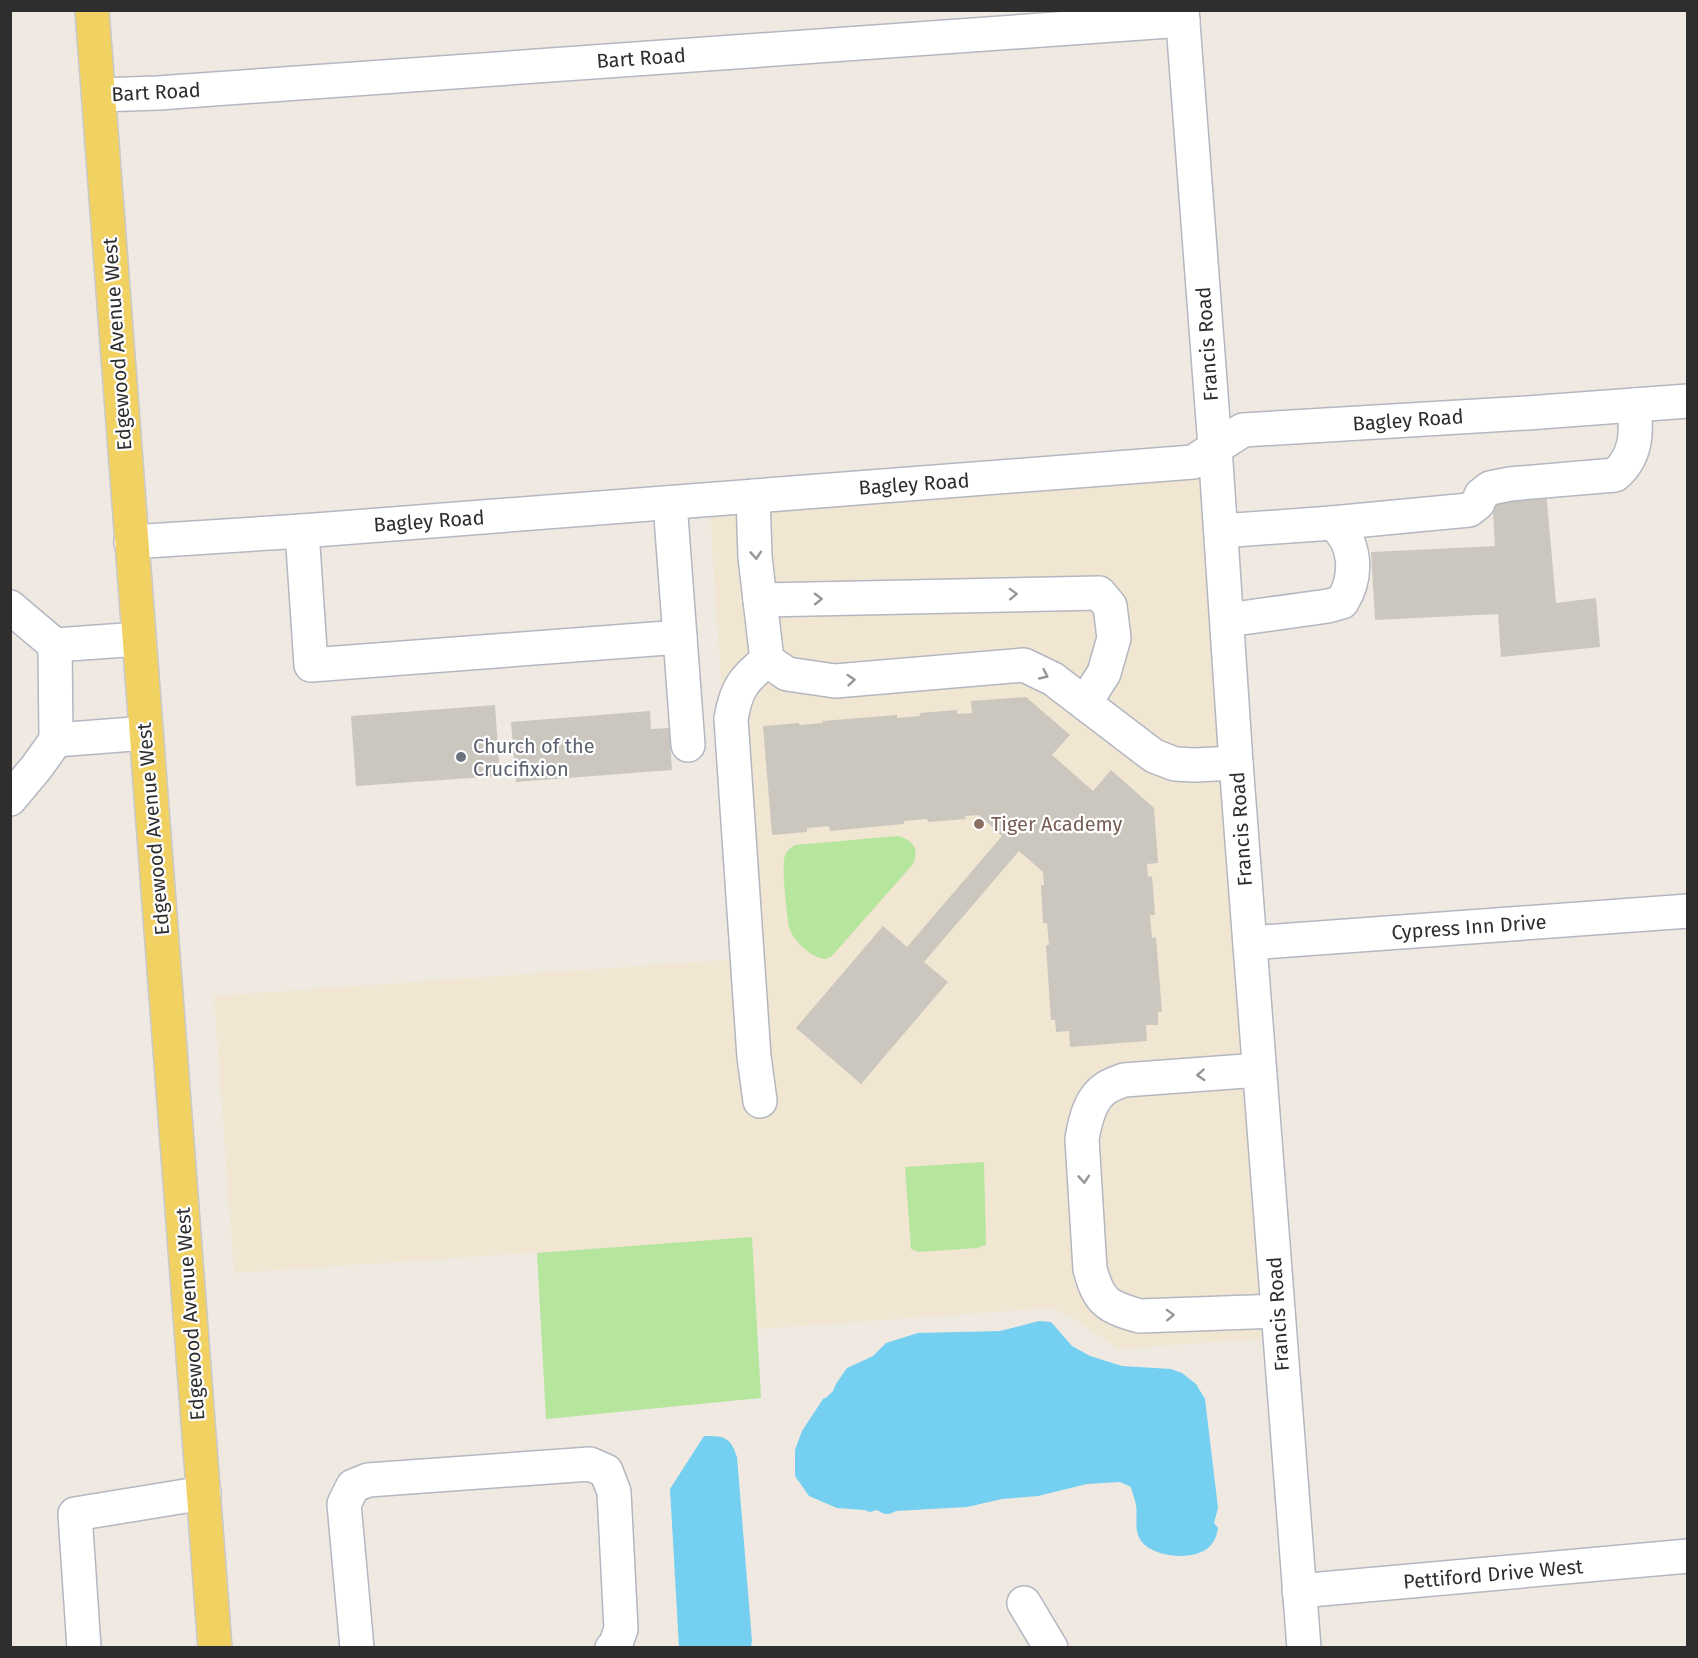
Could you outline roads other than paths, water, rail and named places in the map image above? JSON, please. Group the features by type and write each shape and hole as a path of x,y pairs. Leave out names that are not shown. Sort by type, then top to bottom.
{"main road":[{"name":"Edgewood Avenue West","path":"92,10 215,1647"}],"street":[{"name":"Bart Road","path":"99,95 170,92 1183,15"},
{"name":"Francis Road","path":"1183,15 1236,763 1304,1647"},
{"name":"Bagley Road","path":"131,542 302,531 1193,462 1243,430 1688,400"},
{"path":"1221,531 1469,510 1490,488 1510,484 1615,475 1624,467 1632,452 1636,421 1634,405"},
{"path":"753,496 755,557 767,660 788,674 835,681 1024,665 1053,679 1154,756 1175,764 1236,763"},
{"path":"670,503 688,745"},
{"path":"1227,620 1342,602 1349,591 1353,568 1347,539 1341,529 1332,523"},
{"path":"302,531 311,665 680,637"},
{"path":"760,600 1099,593 1110,606 1114,638 1104,673 1084,703"},
{"path":"10,607 55,645 139,639"},
{"path":"10,798 56,740 55,645"},
{"path":"760,1101 754,1056 731,719 733,704 740,687 767,660"},
{"path":"56,740 146,732"},
{"name":"Cypress Inn Drive","path":"1250,943 1688,911"},
{"path":"1259,1070 1124,1080 1106,1088 1095,1099 1086,1119 1082,1139 1090,1269 1095,1287 1104,1302 1140,1316 1278,1311"},
{"path":"357,1647 344,1504 353,1486 368,1480 590,1464 606,1471 614,1492 621,1629 615,1646 612,1647"},
{"path":"84,1647 75,1514 204,1493"},
{"name":"Pettiford Drive West","path":"1299,1591 1688,1556"},
{"path":"1024,1602 1051,1647"}],"water":[{"path":"1039,1321 1051,1322 1072,1346 1090,1356 1122,1366 1171,1369 1182,1373 1196,1384 1205,1399 1218,1508 1214,1523 1218,1528 1215,1539 1205,1550 1196,1554 1176,1556 1156,1552 1148,1547 1139,1538 1136,1505 1131,1487 1120,1482 1087,1484 1038,1496 1002,1499 967,1507 896,1511 887,1514 877,1510 870,1512 837,1508 809,1496 795,1476 795,1450 802,1431 823,1399 833,1391 847,1368 873,1356 886,1343 918,1333 1000,1331"},
{"path":"704,1436 726,1439 732,1445 737,1457 751,1647 679,1647 670,1489"}],"place":[{"name":"Church of the Crucifixion","path":"461,757"},
{"name":"Tiger Academy","path":"979,824"}]}
